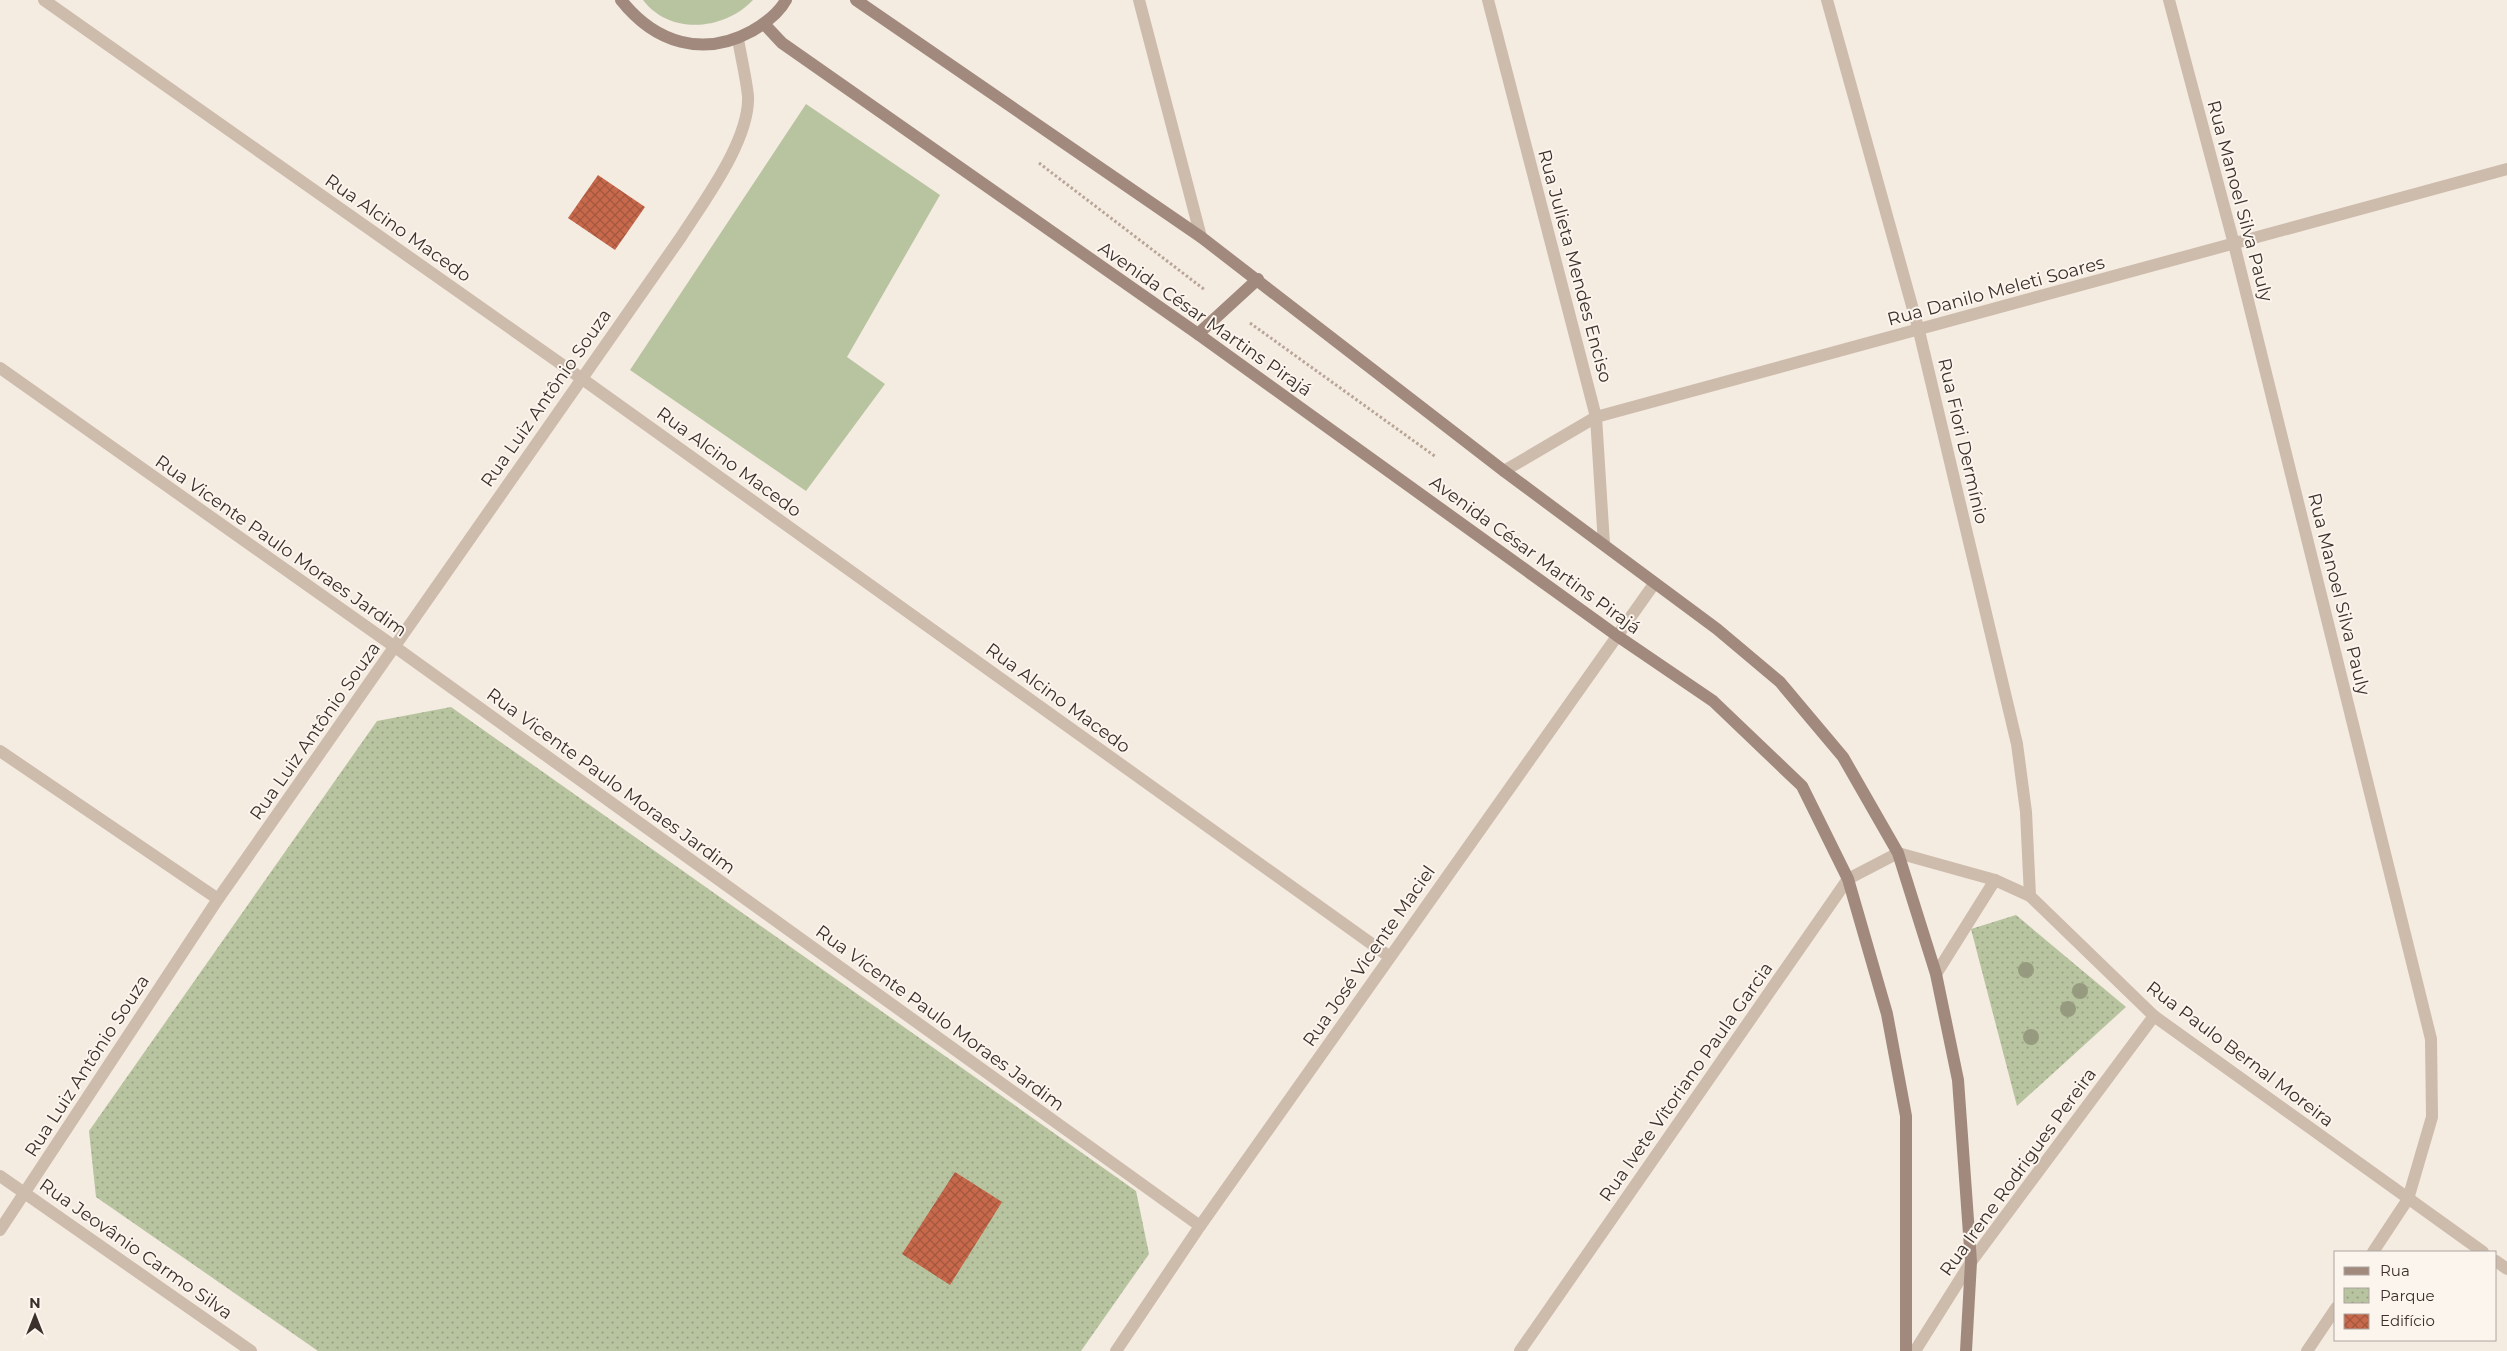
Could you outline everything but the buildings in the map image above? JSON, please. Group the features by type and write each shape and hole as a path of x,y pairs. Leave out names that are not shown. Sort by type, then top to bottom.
{"street":[{"name":"Rua Alcino Macedo","path":"44,0 581,378 1390,957"},
{"path":"621,0 634,17 656,33 682,43 710,45 738,39 764,24 786,0"},
{"path":"856,0 1201,237 1504,471 1717,629 1780,682 1843,757 1898,853 1936,974 1958,1080 1971,1262 1966,1351"},
{"path":"1139,0 1201,237"},
{"name":"Rua Julieta Mendes Enciso","path":"1488,0 1596,417 1604,544"},
{"name":"Rua Fiori Dermínio","path":"1826,0 1919,331 2018,744 2026,812 2030,896"},
{"name":"Rua Manoel Silva Pauly","path":"2169,0 2234,244 2431,1039 2432,1117 2408,1199 2374,1251"},
{"name":"Avenida César Martins Pirajá","path":"764,24 782,43 1198,334 1616,635 1713,701 1802,786 1848,879 1887,1014 1906,1116 1906,1351"},
{"name":"Rua Luiz Antônio Souza","path":"0,1230 218,899 681,237 721,174 741,134 748,97 738,39"},
{"name":"Rua Danilo Meleti Soares","path":"1504,471 1596,417 1919,331 2507,169"},
{"path":"1198,334 1258,280"},
{"name":"Rua Vicente Paulo Moraes Jardim","path":"0,368 395,648 1200,1226"},
{"name":"Rua José Vicente Maciel","path":"1116,1351 1200,1226 1616,635 1654,584"},
{"path":"0,751 218,899"},
{"name":"Rua Paulo Bernal Moreira","path":"1898,853 1995,880 2030,896 2154,1016 2482,1251"},
{"name":"Rua Ivete Vitoriano Paula Garcia","path":"1520,1351 1848,879 1898,853"},
{"path":"1936,974 1995,880"},
{"name":"Rua Irene Rodrigues Pereira","path":"1915,1351 1971,1262 2154,1016"},
{"name":"Rua Jeovânio Carmo Silva","path":"0,1176 251,1351"},
{"path":"2307,1351 2334,1311"}],"green space":[{"path":"643,0 753,0 728,18 698,25 682,24 668,19 654,12"},
{"path":"806,104 940,195 847,357 885,384 806,491 630,370"},
{"path":"451,707 1136,1191 1149,1254 1081,1351 318,1351 96,1197 89,1131 377,721"},
{"path":"2016,915 2126,1007 2017,1106 1971,929"}]}
